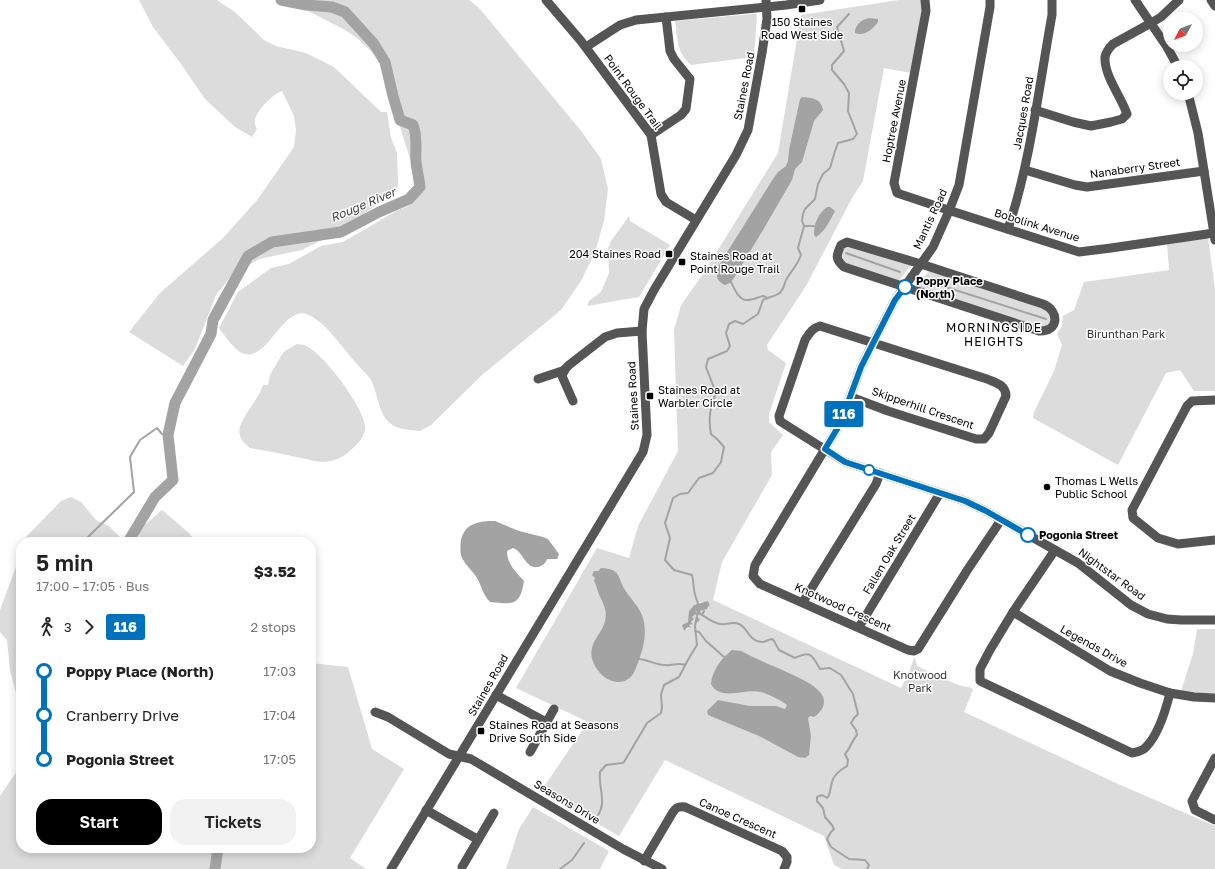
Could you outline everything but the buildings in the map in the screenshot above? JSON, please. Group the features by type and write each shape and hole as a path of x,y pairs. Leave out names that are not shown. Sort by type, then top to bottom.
{"street":[{"name":"Point Rouge Trail","path":"546,0 586,47 651,135 661,194 666,202 696,220"},
{"path":"586,47 620,25 636,20 766,4 820,0"},
{"name":"Hoptree Avenue","path":"925,0 926,11 894,182 897,192 949,211"},
{"name":"Mantis Road","path":"825,449 840,424 861,367 873,343 895,300 933,247 959,185 990,0"},
{"name":"Jacques Road","path":"1008,229 1025,170 1052,15 1052,0"},
{"path":"1135,0 1174,60"},
{"path":"1035,110 1091,126 1122,118 1126,114 1106,70 1105,56 1107,50 1113,44 1161,17 1179,0"},
{"path":"1211,0 1215,6"},
{"name":"Staines Road","path":"395,868 426,810 460,756 540,619 612,505 643,452 647,435 642,331 644,309 736,154 748,130 767,19 766,4"},
{"path":"651,135 681,115 686,109 690,79 674,59 670,51 666,17"},
{"path":"1190,100 1198,133 1214,236"},
{"name":"Nanaberry Street","path":"1025,170 1075,186 1087,187 1204,171"},
{"name":"Bobolink Avenue","path":"949,211 1080,252 1214,236"},
{"path":"847,242 921,264 1049,306 1053,311 1055,319 1054,324 1045,331 1038,331 844,268 838,262 837,254 841,245 847,242"},
{"name":"Nightstar Road","path":"873,343 820,326 811,331 805,340 780,416 780,421 845,462 965,501 1078,563 1131,605 1148,614 1167,619 1215,620"},
{"path":"573,401 562,376 569,365 605,337 617,333 642,331"},
{"name":"Skipperhill Crescent","path":"851,397 976,439 984,439 989,433 1006,396 1006,392 1002,386 988,379 873,343"},
{"path":"538,379 565,370"},
{"path":"1215,400 1192,401 1187,406 1132,510 1133,518 1158,538 1178,544 1215,540"},
{"name":"Knotwood Crescent","path":"825,449 755,565 753,576 760,584 908,650 914,651 918,649 968,569 1001,520"},
{"path":"803,602 868,498 880,473"},
{"name":"Fallen Oak Street","path":"859,627 940,493"},
{"path":"1055,550 1013,612 990,650 980,670 980,682 1132,753 1141,751 1146,747 1161,721 1170,692"},
{"name":"Legends Drive","path":"1013,612 1110,670 1140,683 1194,697 1215,698"},
{"path":"496,695 546,722"},
{"path":"530,752 554,709"},
{"name":"Seasons Drive","path":"375,712 388,717 449,754 471,759 644,861 662,869"},
{"path":"1215,758 1192,801 1195,810 1215,820"},
{"name":"Canoe Crescent","path":"644,861 673,812 677,807 681,806 782,851 787,857 787,862 784,869"},
{"path":"426,810 478,839"},
{"path":"462,867 494,813"}],"green space":[{"path":"139,0 217,0 236,13 264,40 276,46 306,53 334,67 381,112 387,112 391,138 397,153 397,191 334,234 302,250 259,259 232,275 216,295 195,349 183,366 129,332 160,293 223,238 258,199 294,147 296,130 294,116 282,91 270,99 256,116 255,124 257,129 252,137 235,127 205,99 153,27"},
{"path":"287,0 469,0 479,8 582,132 601,159 608,189 604,221 595,252 581,281 561,310 482,375 431,425 420,431 396,427 386,419 382,413 371,380 328,329 309,315 299,314 290,318 256,353 246,354 236,349 219,328 238,292 271,268 289,264 321,246 343,242 398,210 408,206 413,201 417,191 416,175 397,117 387,74 374,54 357,38 345,30"},
{"name":"Knotwood Park","path":"899,0 921,0 922,8 911,73 884,68 863,181 852,198 806,286 767,345 768,350 786,363 769,414 769,422 783,435 771,452 772,475 722,562 713,600 901,688 908,675 914,658 917,666 952,682 970,687 973,690 964,712 1116,783 1215,826 1215,869 842,869 834,865 824,836 665,760 619,836 541,791 588,722 516,688 597,548 629,558 638,526 678,451 674,330 681,305 703,274 778,153 801,15","holes":["701,602 710,605 700,611 695,622 698,613 698,611 695,610 692,617 692,624 688,625 690,627 684,631 683,625 688,622 691,608"]},
{"path":"757,14 753,57 691,65 680,50 675,21"},
{"path":"629,216 630,221 670,245 639,297 587,306 589,301 601,292 609,273 608,248 611,241"},
{"name":"Birunthan Park","path":"1208,238 1215,288 1215,391 1194,391 1180,370 1166,373 1118,465 1033,418 1034,412 1054,371 1062,345 1057,334 1062,326 1063,316 1074,310 1084,282 1169,270 1167,244"},
{"path":"848,245 911,265 898,282 843,264 839,252"},
{"path":"929,271 1045,307 1052,318 1049,325 1042,328 918,289 917,286"},
{"path":"297,344 304,345 312,349 331,368 350,393 363,417 365,429 361,439 349,452 335,460 320,462 250,448 240,436 239,432 242,422 263,385 268,385 270,375 285,351"},
{"path":"71,497 81,502 96,520 109,526 120,537 27,537 61,501"},
{"path":"162,510 192,537 138,537 141,528"},
{"path":"16,567 16,693 10,670 7,640 0,632 0,610"},
{"path":"1197,629 1215,629 1215,693 1193,693 1181,691 1193,654"},
{"path":"316,664 348,667 372,749 404,769 350,858 366,869 0,869 0,796 16,772 16,853 316,853"},
{"path":"533,807 609,851 600,869 506,869 519,829"}],"shaded area":[{"path":"869,18 878,19 878,22 871,30 865,33 855,33 856,27 859,23"},
{"path":"802,97 816,99 822,106 823,110 814,121 802,162 795,169 792,180 734,278 730,283 725,285 719,281 717,276 719,265 773,179 778,172 786,166 800,99"},
{"path":"827,207 830,207 835,211 825,229 816,237 814,235 816,223 821,213"},
{"path":"495,521 519,531 548,539 559,554 557,559 547,559 542,565 534,567 527,563 513,548 507,551 510,564 524,581 520,596 514,602 490,602 484,594 474,573 464,561 461,554 461,540 463,534 469,527 478,523"},
{"path":"601,568 612,570 618,574 625,590 640,611 643,618 645,629 644,639 638,664 630,678 623,682 607,679 598,670 592,659 591,653 593,644 604,625 606,617 604,606 594,581 595,578 592,575 594,571 598,571"},
{"path":"708,601 710,607 709,605 707,609 700,611 701,614 698,615 698,618 700,619 698,622 695,623 698,612 695,610 697,613 692,617 694,619 691,622 693,624 689,625 691,628 688,627 684,631 682,625 688,622 689,611 694,605"},
{"path":"732,650 741,651 800,678 815,687 822,694 824,705 814,717 810,716 808,718 811,736 809,755 805,758 798,757 759,736 708,715 707,711 718,700 750,706 776,706 785,709 787,705 761,692 727,693 715,689 711,684 715,669"}],"waterway":[{"name":"Rouge River","path":"131,537 155,497 173,480 168,435 175,403 211,334 213,320 248,256 272,242 341,232 379,212 409,199 420,187 416,162 415,130 413,125 400,120 385,62 374,44 345,12 332,7 306,5 281,0"},
{"path":"697,605 698,603 695,595 692,575 674,570 665,560 670,538 665,523 673,498 680,494 688,493 699,478 713,473 721,462 724,447 711,434 710,428 710,413 716,393 706,367 708,359 727,351 730,346 726,333 729,324 735,321 743,324 758,314 763,300 780,293 782,290 786,280 801,255 798,248 804,226 802,221 805,209 815,199 818,184 823,174 830,168 838,143 853,139 857,134 848,111 849,93 844,84 832,70 832,65 844,51 837,27 849,14"},
{"path":"804,226 815,226"},
{"path":"846,253 900,272"},
{"path":"731,282 737,294 744,300 751,300 763,296 766,297"},
{"path":"930,282 1046,319"},
{"path":"88,537 134,492 130,457 140,440 157,428 162,434"},
{"path":"598,815 602,805 600,772 606,765 624,762 647,723 661,713 661,695 664,685 679,677 697,645 695,626 698,610"},
{"path":"702,615 704,611"},
{"path":"699,613 718,624 739,624 754,640 763,642 772,639 779,650 795,658 808,654 813,657 820,669 830,668 841,675 853,694 858,714 851,723 856,730 857,735 845,754 848,760 847,766 838,772 834,777 827,798 822,795 817,797 817,801 823,808 825,817 834,829 827,839 831,847 849,859 865,860 869,865 867,869"},
{"path":"695,631 699,632 706,641 724,657"},
{"path":"639,659 662,665 685,665"},
{"path":"560,869 572,860 584,843"},
{"name":"Rouge River","path":"215,869 217,853"}],"bus line":[{"name":"116","path":"905,287 895,300 861,367 840,424 825,449 845,462 965,501 1028,535"}],"place":[{"name":"150 Staines Road West Side","path":"802,9"},
{"name":"204 Staines Road","path":"669,254"},
{"name":"Staines Road at Point Rouge Trail","path":"682,262"},
{"name":"Poppy Place (North)","path":"905,287"},
{"name":"Staines Road at Warbler Circle","path":"650,396"},
{"name":"Thomas L Wells Public School","path":"1047,487"},
{"name":"Pogonia Street","path":"1028,535"},
{"name":"Staines Road at Seasons Drive South Side","path":"481,731"}],"district":[{"name":"MORNINGSIDE HEIGHTS","path":"994,335"}]}
